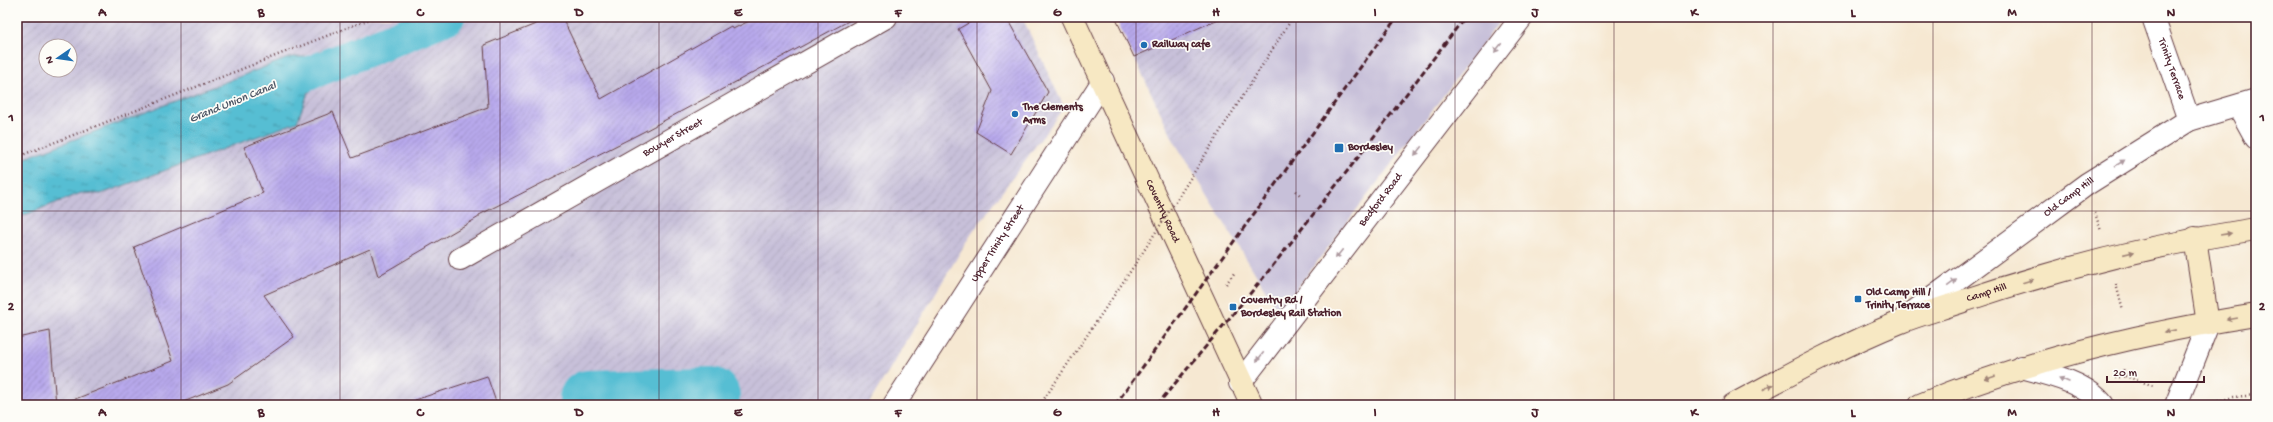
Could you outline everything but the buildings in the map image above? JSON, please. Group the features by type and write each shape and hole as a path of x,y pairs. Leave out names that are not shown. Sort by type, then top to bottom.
{"main road":[{"name":"Coventry Road","path":"1072,17 1240,382 1252,405"},
{"name":"Camp Hill","path":"1733,405 1812,363 1898,323 2005,287 2109,258 2195,238 2256,229"},
{"path":"2195,238 2208,324"},
{"path":"1920,405 2021,367 2116,341 2256,315"},
{"path":"1240,382 1244,405"}],"street":[{"name":"Bowyer Street","path":"460,259 886,17"},
{"name":"Bedford Road","path":"1240,382 1522,17"},
{"name":"Trinity Terrace","path":"2153,17 2189,120"},
{"name":"Upper Trinity Street","path":"894,405 1102,81"},
{"name":"Old Camp Hill","path":"1898,323 2086,184 2189,120 2248,103"},
{"path":"2248,103 2256,138"},
{"path":"2176,405 2208,324"},
{"path":"2021,367 2063,379 2100,402"}],"path":[{"path":"17,157 375,17"},
{"path":"1040,405 1136,263 1293,17"},
{"path":"2086,184 2124,311 2109,316 2125,376 2110,379 2100,402"},
{"path":"1296,192 1300,195"},
{"path":"2205,404 2234,397 2256,395"}],"shaded area":[{"path":"17,17 1022,17 1064,107 970,236 868,405 17,405"},
{"path":"1115,17 1283,17 1210,125 1174,141"},
{"path":"1283,17 1503,17 1279,312 1174,141 1210,125"}],"water":[{"path":"291,57 349,57 308,93 297,122 101,194 81,193 17,218 17,161"}],"waterway":[{"name":"Grand Union Canal","path":"305,75 448,17"},
{"path":"588,399 711,396"}],"railway":[{"path":"1115,405 1397,17"},
{"path":"1157,405 1263,278 1356,160 1465,17"}],"place":[{"name":"Railway cafe","path":"1144,45"},
{"name":"The Clements Arms","path":"1015,114"},
{"name":"Bordesley","path":"1339,148"},
{"name":"Old Camp Hill / Trinity Terrace","path":"1858,299"},
{"name":"Coventry Rd / Bordesley Rail Station","path":"1233,307"}]}
